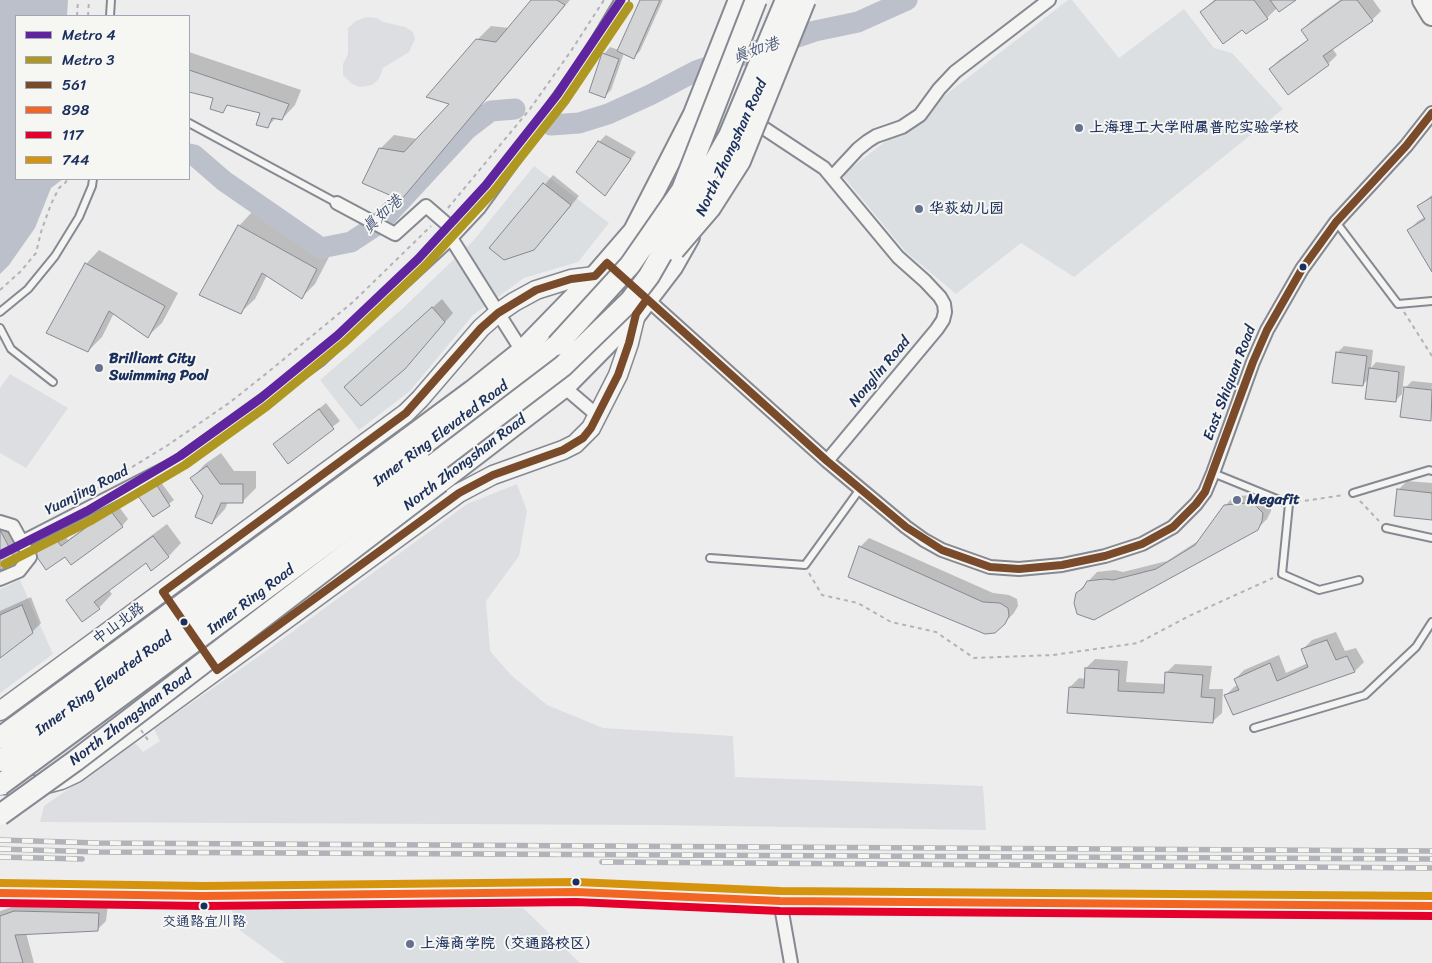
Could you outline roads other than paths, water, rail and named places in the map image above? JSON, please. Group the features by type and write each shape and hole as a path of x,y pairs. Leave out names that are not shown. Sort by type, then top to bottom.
{"main road":[{"path":"0,738 406,440 522,351 601,270 634,231 694,114 738,0"},
{"name":"Inner Ring Elevated Road","path":"0,760 419,452 557,345 630,265 682,190 756,0"},
{"path":"638,304 710,208 740,161 805,0"},
{"path":"1423,0 1432,15"},
{"path":"0,785 42,785 61,780 76,773 217,670 232,648 459,493 493,475 564,450 592,428 618,374 629,343 638,304 649,276 729,136 793,5"},
{"name":"North Zhongshan Road","path":"0,815 75,761 564,387 672,267 704,213 756,98 793,5"},
{"name":"中山北路","path":"0,711 134,623 163,592 406,413 420,400 475,335 498,313 536,290 601,270"},
{"name":"Inner Ring Road","path":"0,785 422,474 563,366 638,304"},
{"path":"0,893 203,896 576,892 780,901 1432,906"}],"street":[{"name":"Yuanjing Road","path":"22,542 178,462 318,360 453,235 478,208 586,60 622,0"},
{"path":"832,177 868,141 876,136 902,127 920,115 939,89 955,72 1049,0"},
{"name":"East Shiquan Road","path":"860,489 924,540 942,550 990,567 1018,569 1062,565 1126,550 1159,536 1173,527 1205,492 1252,362 1267,330 1302,269 1336,222 1406,146 1432,113"},
{"name":"Nonglin Road","path":"747,117 814,160 832,177 898,257 940,296 944,304 943,320 937,329 826,461"},
{"path":"337,203 395,234 426,206 453,235 522,351"},
{"path":"601,270 638,304 860,489"},
{"path":"564,387 598,416"},
{"path":"0,522 13,526 30,557 19,571 0,579"},
{"path":"780,901 791,963"}],"lane":[{"path":"110,15 111,0"},
{"path":"190,124 337,203"},
{"path":"0,312 28,289 55,256 79,217 93,180"},
{"path":"1336,222 1398,304 1432,301"},
{"path":"0,328 11,349 53,382"},
{"path":"1354,493 1429,470 1432,471"},
{"path":"1213,473 1289,504 1282,574 1319,590 1359,580"},
{"path":"710,558 805,565 860,489"},
{"path":"1386,528 1432,538"},
{"path":"181,579 221,634"},
{"path":"163,592 217,670"},
{"path":"158,618 163,625"},
{"path":"1254,728 1365,695 1416,647 1432,622"},
{"path":"134,623 167,672"},
{"path":"168,633 174,641"},
{"path":"179,649 185,657"},
{"path":"191,665 202,681"},
{"path":"172,680 182,695"}],"waterway":[{"name":"真如港","path":"551,125 579,123 608,114 696,71 815,31 858,22 907,0"},
{"name":"真如港","path":"190,154 194,155 224,181 321,248 351,242 380,223 466,130 491,111 515,109"}],"railway":[{"path":"0,840 98,843 1432,851"},
{"path":"0,849 99,852 1432,859"},
{"path":"0,857 82,859"},
{"path":"602,862 1432,868"}],"metro line":[{"name":"4","path":"0,555 87,511 180,456 261,398 338,335 418,259 486,185 557,95 621,0"},
{"name":"3","path":"5,564 92,520 185,465 267,406 345,342 425,266 494,191 565,101 629,6"}],"place":[{"name":"上海理工大学附属普陀实验学校","path":"1079,128"},
{"name":"华荻幼儿园","path":"919,209"},
{"name":"Brilliant City Swimming Pool","path":"99,368"},
{"name":"Megafit","path":"1237,500"},
{"name":"交通路宜川路","path":"204,906"},
{"name":"上海商学院（交通路校区）","path":"410,944"}]}
